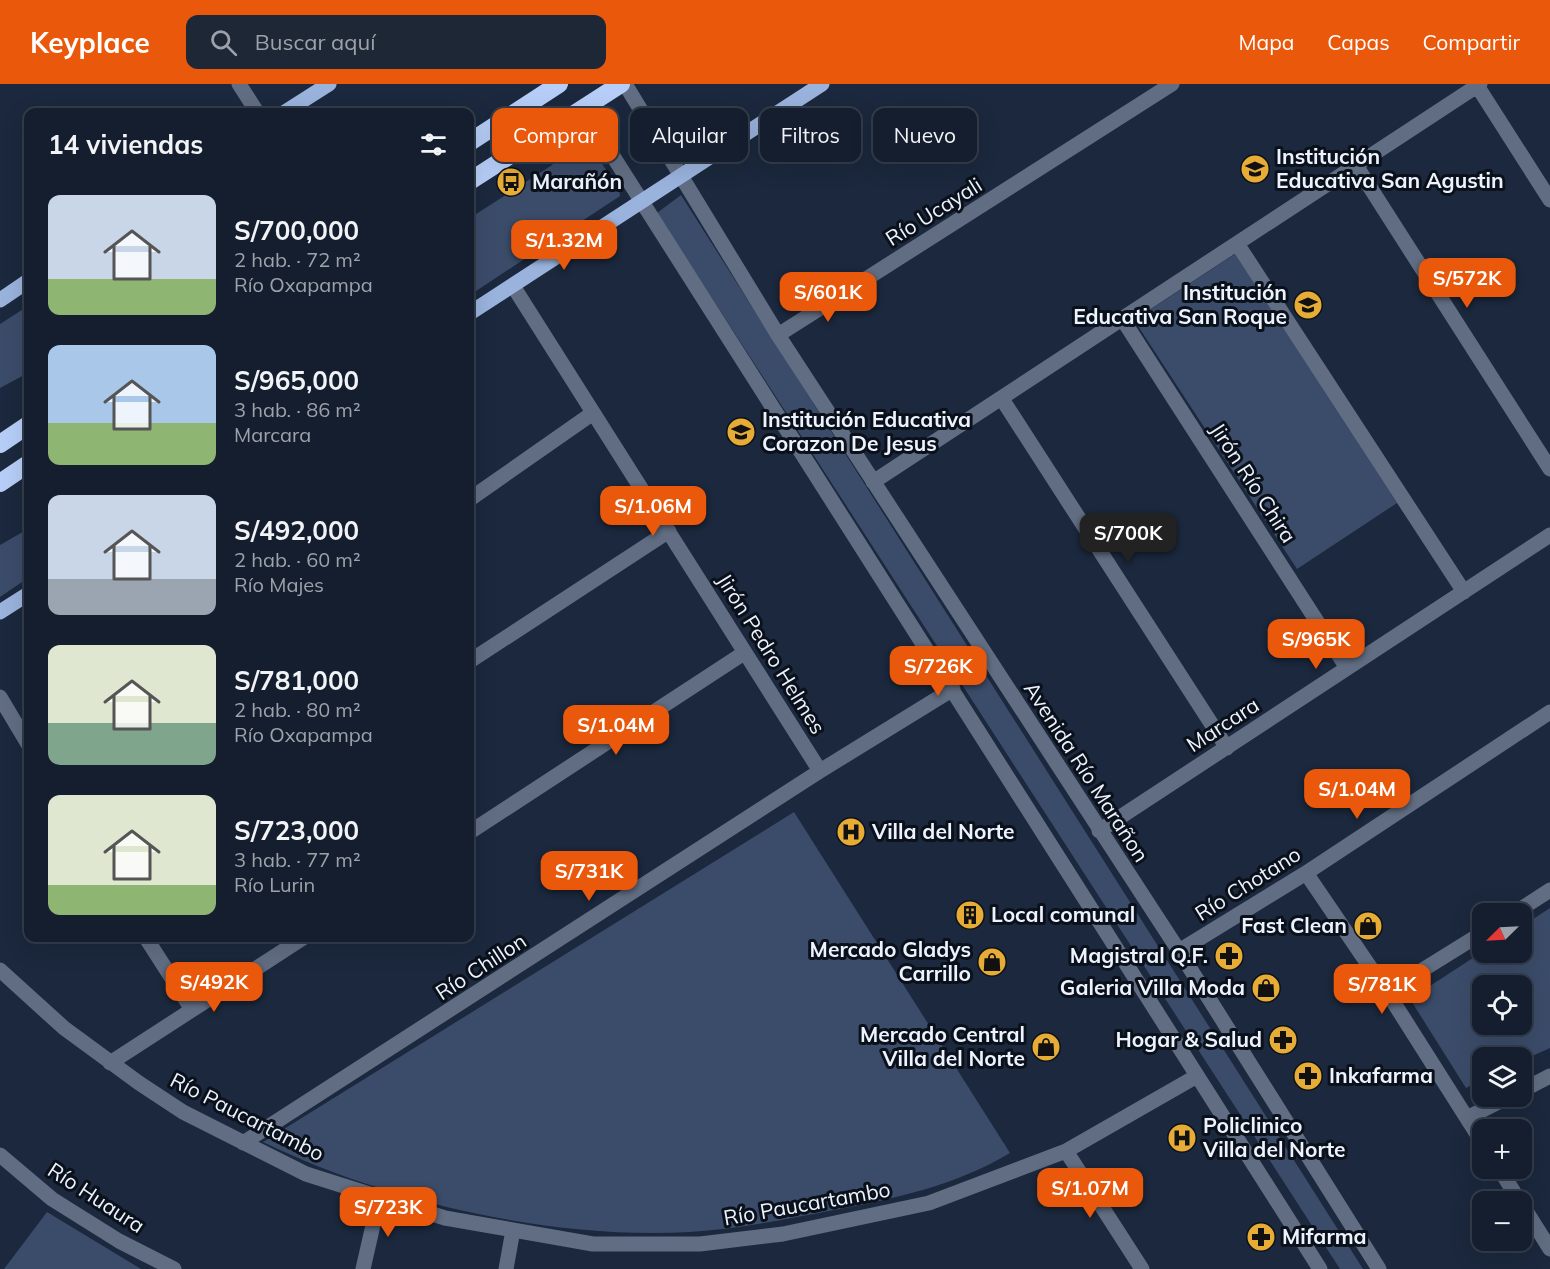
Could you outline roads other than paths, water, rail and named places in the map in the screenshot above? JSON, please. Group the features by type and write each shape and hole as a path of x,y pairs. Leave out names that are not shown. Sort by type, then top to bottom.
{"highway":[{"path":"474,139 559,84"},
{"path":"585,108 623,84"},
{"path":"474,178 500,162"},
{"path":"0,444 24,428"},
{"path":"0,483 24,467"}],"main road":[{"path":"291,108 329,84"},
{"path":"474,310 822,84"},
{"path":"0,300 24,284"},
{"path":"0,612 24,597"}],"street":[{"path":"239,84 254,108"},
{"name":"Avenida Río Marañon","path":"623,84 778,335 1179,951 1379,1269"},
{"name":"Río Ucayali","path":"778,335 1172,84"},
{"path":"873,482 1357,167 1478,85 1550,200"},
{"path":"617,162 1320,1269"},
{"path":"1357,167 1550,469"},
{"path":"1238,244 1464,591"},
{"name":"Jirón Pedro Helmes","path":"513,286 820,771"},
{"name":"Jirón Río Chira","path":"1123,320 1347,668"},
{"path":"1002,399 1227,748"},
{"path":"474,496 592,413"},
{"path":"474,658 669,531"},
{"name":"Marcara","path":"1099,831 1550,535"},
{"path":"474,829 744,653"},
{"name":"Río Chillon","path":"243,1143 820,771 953,689"},
{"path":"0,697 24,737"},
{"name":"Río Chotano","path":"1179,951 1306,873 1550,712"},
{"path":"1306,873 1387,992 1472,1126"},
{"path":"1530,903 1550,890"},
{"path":"1387,992 1472,939"},
{"path":"149,942 191,1008"},
{"path":"110,1063 134,1050 191,1008 297,942"},
{"name":"Río Paucartambo","path":"0,970 64,1028 110,1063 183,1112 306,1174 445,1218 593,1244 700,1244 783,1234 928,1203 1066,1150 1197,1076"},
{"path":"1532,1085 1550,1076"},
{"path":"1467,1118 1488,1107"},
{"path":"1066,1150 1142,1269"},
{"name":"Río Huaura","path":"0,1155 52,1199 119,1241 174,1269"},
{"path":"363,1269 380,1199"},
{"path":"1532,1216 1545,1232 1550,1249"},
{"path":"506,1269 513,1230"}],"place":[{"name":"Institución Educativa San Agustin","path":"1255,169"},
{"name":"Marañón","path":"511,182"},
{"name":"Institución Educativa San Roque","path":"1308,305"},
{"name":"Institución Educativa Corazon De Jesus","path":"741,432"},
{"name":"Villa del Norte","path":"851,832"},
{"name":"Local comunal","path":"970,915"},
{"name":"Fast Clean","path":"1368,926"},
{"name":"Magistral Q.F.","path":"1229,956"},
{"name":"Mercado Gladys Carrillo","path":"992,962"},
{"name":"Galeria Villa Moda","path":"1266,988"},
{"name":"Hogar & Salud","path":"1283,1040"},
{"name":"Mercado Central Villa del Norte","path":"1046,1047"},
{"name":"Inkafarma","path":"1308,1076"},
{"name":"Policlinico Villa del Norte","path":"1182,1138"},
{"name":"Mifarma","path":"1261,1237"}]}
